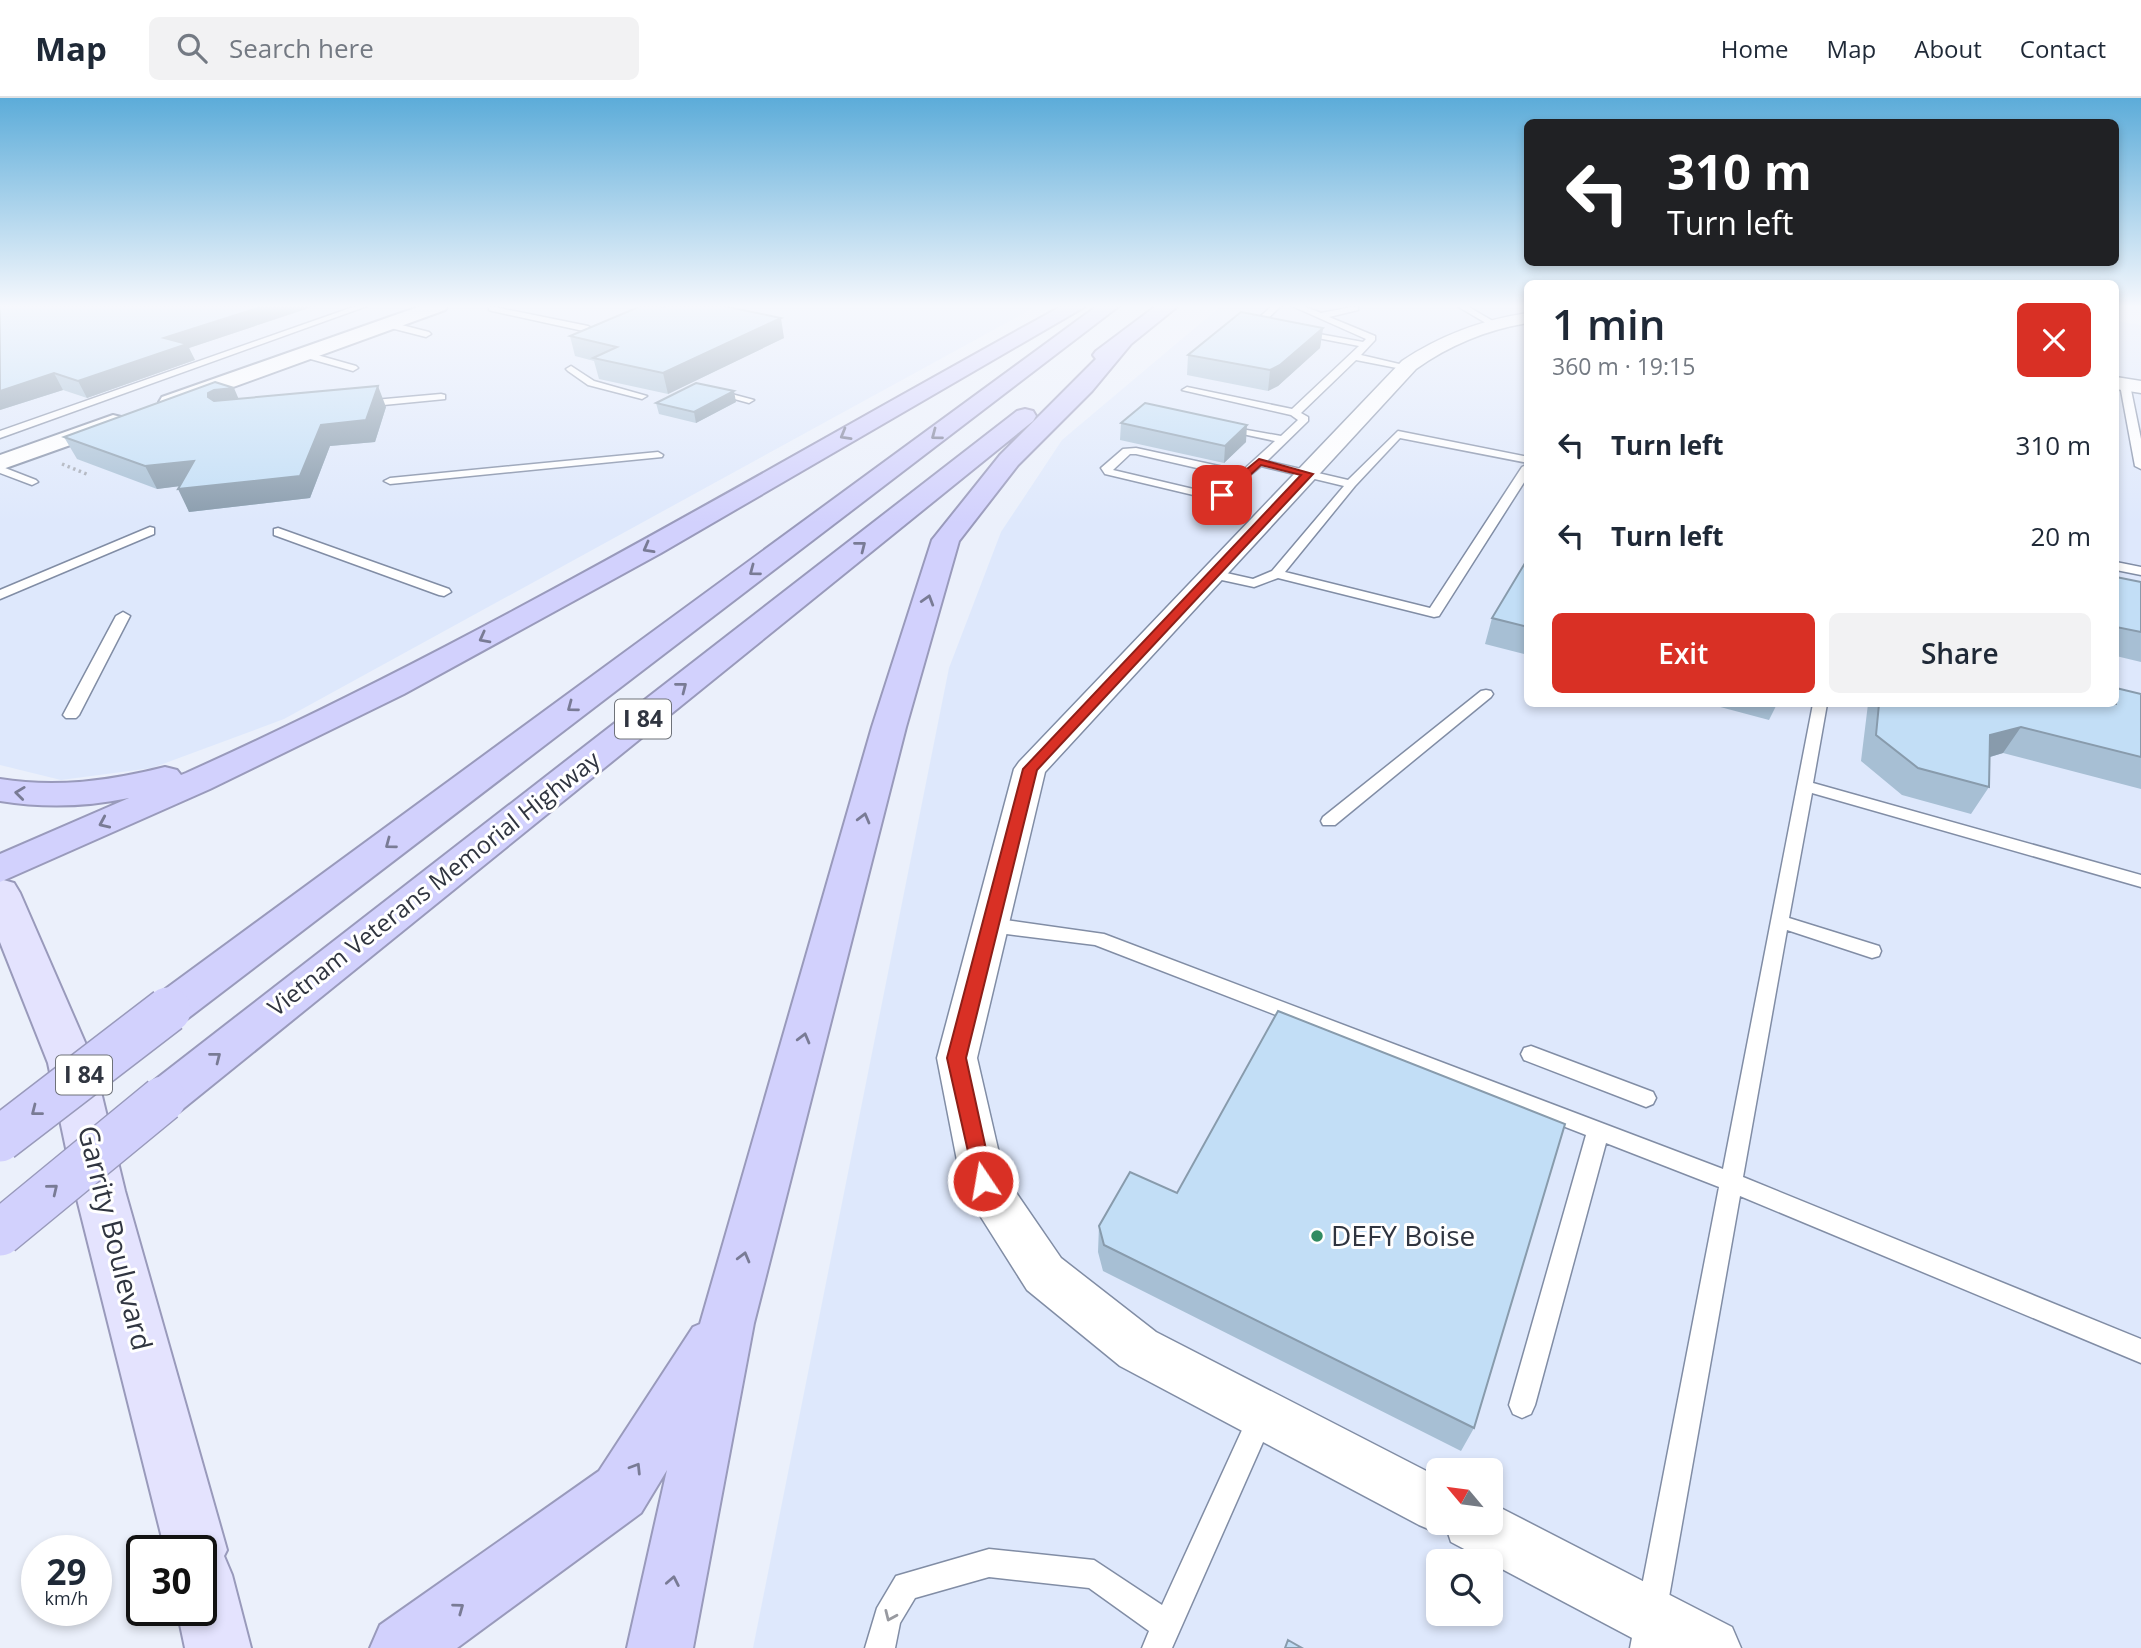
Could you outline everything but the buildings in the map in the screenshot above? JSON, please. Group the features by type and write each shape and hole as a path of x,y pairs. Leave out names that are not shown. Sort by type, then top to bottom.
{"highway":[{"path":"0,869 278,745 394,687 567,593 948,378"},
{"name":"I 84","path":"0,1139 168,1010 1012,378"},
{"name":"Vietnam Veterans Memorial Highway","path":"0,1233 163,1099 1074,378"},
{"path":"660,1648 726,1323 889,727 947,540 1009,460 1091,378"},
{"path":"0,790 43,796 74,795 140,785 278,745"},
{"path":"403,1648 620,1492 726,1323"}],"main road":[{"name":"Garrity Boulevard","path":"0,893 71,1063 100,1192 192,1535"},
{"path":"213,1626 218,1648"}],"street":[{"path":"0,463 235,378"},
{"path":"1397,378 1030,769 957,1058 983,1181 1044,1274 1138,1349 1426,1500"},
{"path":"1492,1535 1648,1632 1711,1648"}],"lane":[{"path":"0,435 159,378"},
{"path":"584,378 591,383 642,396"},
{"path":"1294,413 1331,378"},
{"path":"2127,385 2141,466"},
{"path":"710,389 749,400"},
{"path":"1187,390 1294,413 1304,419 1283,440 1222,495 1206,495 1109,472 1107,468 1127,452 1136,451 1244,475"},
{"path":"358,404 441,397"},
{"path":"1210,424 1283,440"},
{"path":"1213,574 1254,583 1278,574 1351,484 1398,434 1524,459"},
{"path":"390,481 658,455"},
{"path":"1259,462 1351,484"},
{"path":"0,469 32,482"},
{"path":"1278,574 1434,613 1524,473"},
{"path":"0,595 150,531"},
{"path":"278,533 444,592"},
{"path":"2119,567 2141,571"},
{"path":"71,715 123,616"},
{"path":"1329,821 1486,694"},
{"path":"1648,1632 1819,707"},
{"path":"1805,786 2141,881"},
{"path":"1779,921 1872,951"},
{"path":"991,925 1097,939 1732,1182 2141,1351"},
{"path":"1531,1054 1646,1098"},
{"path":"1522,1405 1598,1131"},
{"path":"880,1648 887,1618 906,1586 989,1563 1094,1574 1162,1637 1262,1414"}],"shaded area":[{"path":"0,378 905,378 284,719 152,768 61,780 0,765"},
{"path":"1135,378 1524,378 1524,707 2119,707 2119,378 2141,378 2141,1648 753,1648 949,668 1001,532 1062,440"}],"place":[{"name":"DEFY Boise","path":"1317,1236"}],"route":[{"path":"983,1181 957,1058 1030,769 1308,474 1259,462 1222,495"}]}
